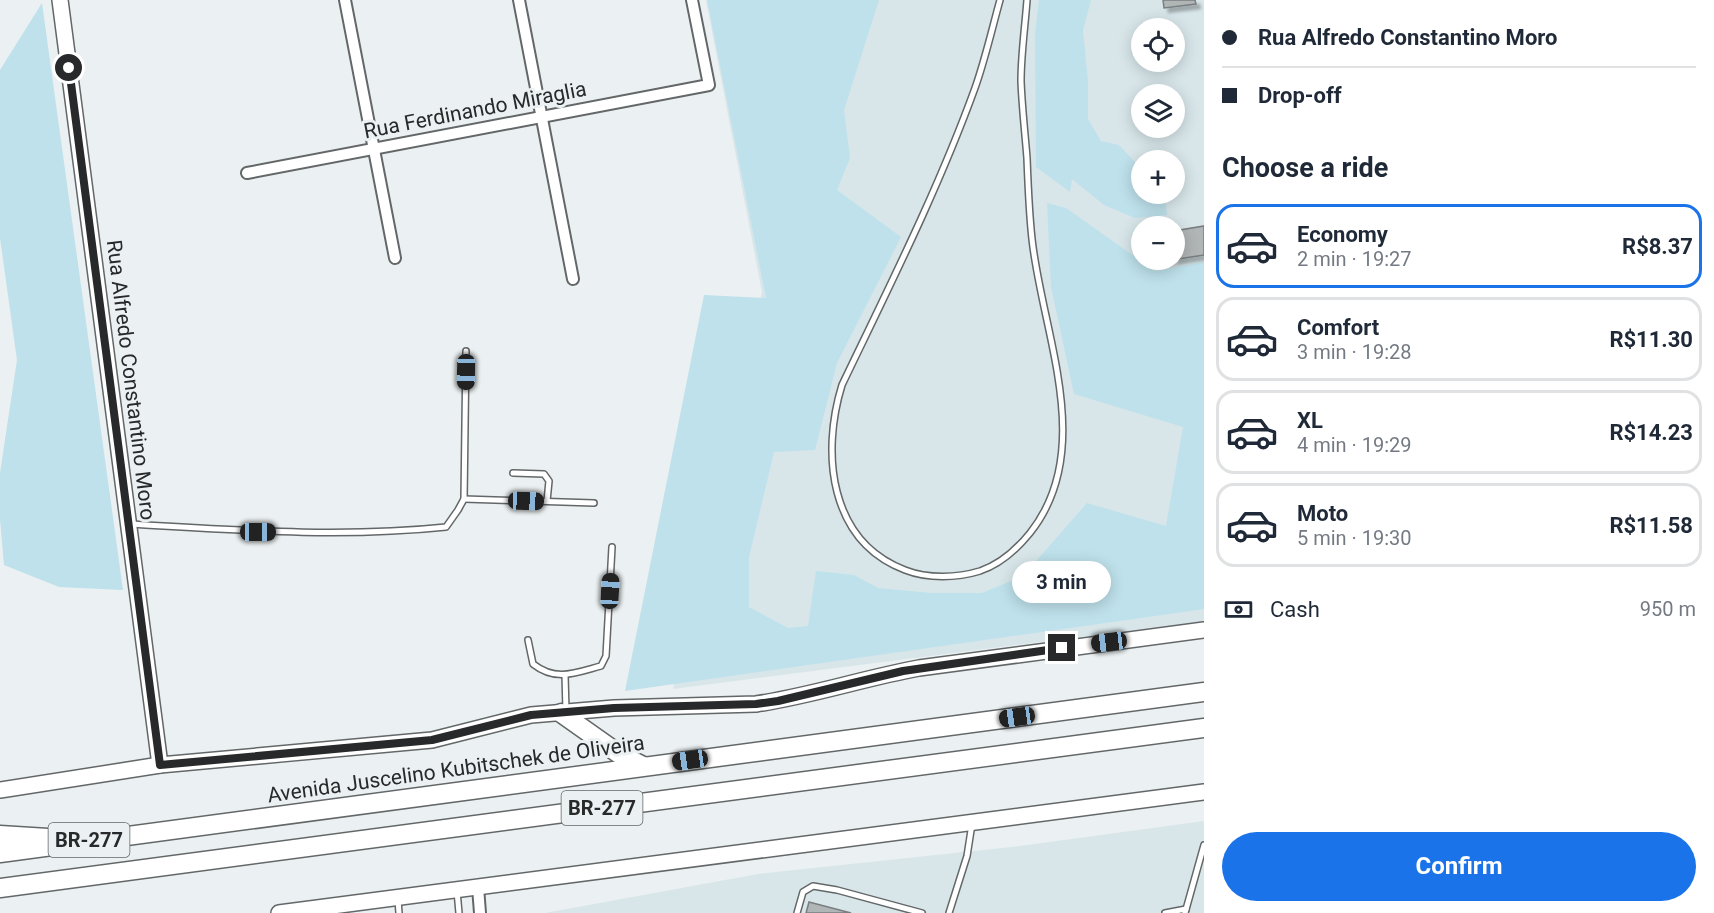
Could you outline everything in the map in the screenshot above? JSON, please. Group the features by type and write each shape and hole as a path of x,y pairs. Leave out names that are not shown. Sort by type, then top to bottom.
{"highway":[{"name":"Avenida Juscelino Kubitschek de Oliveira","path":"0,853 1204,692"},
{"path":"564,713 619,754 643,766"},
{"name":"BR-277","path":"0,888 1204,728"},
{"path":"0,835 89,840"}],"street":[{"name":"Rua Alfredo Constantino Moro","path":"60,0 160,765"},
{"path":"345,0 395,258"},
{"path":"519,0 573,279"},
{"name":"Rua Ferdinando Miraglia","path":"247,173 709,85 692,0"},
{"path":"0,790 160,765 432,740 531,715 614,708 756,704 778,701 919,668 1204,630"},
{"path":"279,913 315,911 398,897 1204,792"},
{"path":"478,887 480,913"}],"lane":[{"path":"1000,0 976,85 953,146 931,198 842,385 834,410 831,435 832,467 839,502 849,525 868,548 890,564 916,574 966,576 988,568 1017,549 1040,519 1056,481 1064,435 1063,423 1059,387 1032,241 1021,80 1027,0"},
{"path":"129,524 258,532 412,531 446,527 464,499 466,351"},
{"path":"513,473 544,474 549,482 547,501"},
{"path":"464,499 594,503"},
{"path":"528,640 533,664 544,672 565,675 601,666 606,656 612,547"},
{"path":"564,713 565,675"},
{"path":"949,913 967,856 973,822"},
{"path":"1165,913 1185,911 1204,845"},
{"path":"797,913 803,892 813,886 837,890 922,913"},
{"path":"457,890 459,913"},
{"path":"398,897 399,913"}],"shaded area":[{"path":"706,0 1204,0 1204,621 673,689 762,292"},
{"path":"707,0 879,0 844,110 850,158 837,190 901,237 837,363 815,450 774,452 749,557 749,607 788,628 808,626 816,571 854,575 878,588 931,593 982,593 1023,576 1087,503 1166,526 1183,427 1074,394 1051,287 1047,203 1066,208 1131,254 1131,270 1185,270 1185,265 1204,262 1204,609 625,691 704,295 766,298"},
{"path":"1039,0 1091,0 1083,30 1088,81 1088,119 1101,141 1119,145 1131,158 1131,204 1166,204 1167,215 1131,216 1104,205 1072,179 1070,192 1036,167 1035,34"},
{"path":"42,3 123,590 59,587 4,565 0,519 0,473 17,360 0,238 0,70"},
{"path":"1204,821 1204,913 545,913 758,874 1020,846"}],"building":[{"path":"1163,0 1195,0 1196,4 1164,8"},
{"path":"1204,226 1204,255 1185,258 1185,229"},
{"path":"809,902 851,913 806,913"}],"route":[{"path":"69,68 160,765 432,740 531,715 614,708 756,704 778,701 903,671 1062,648"}]}
